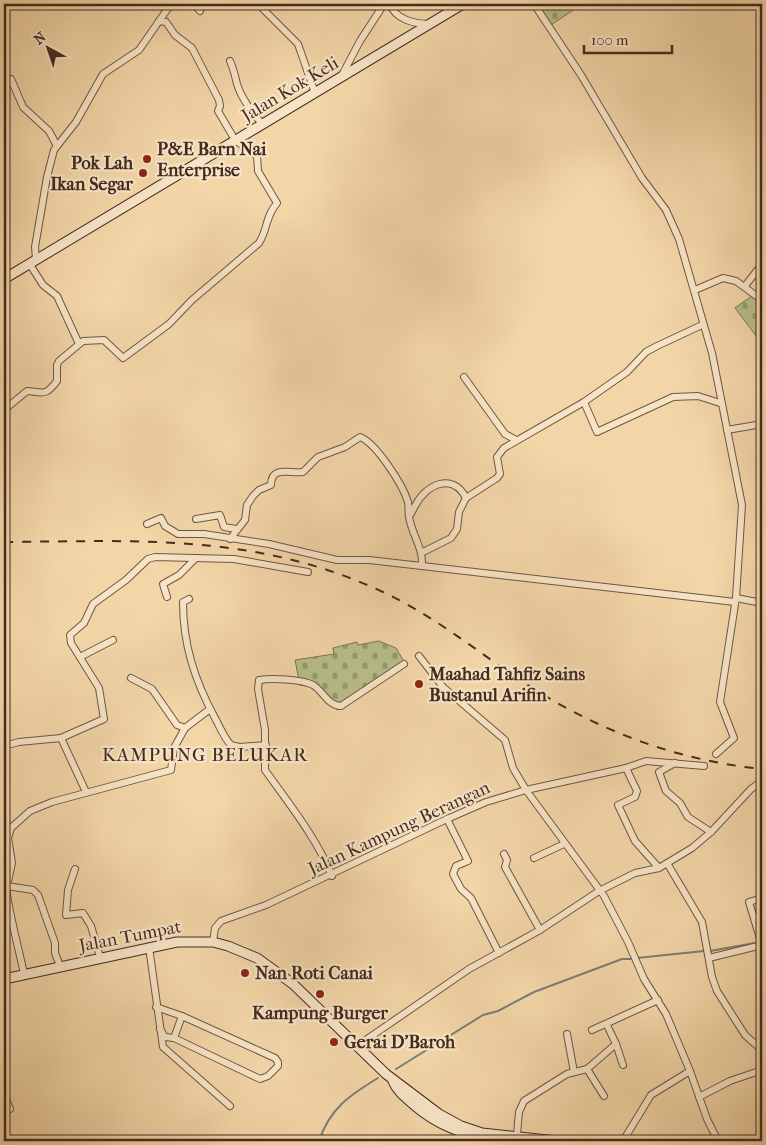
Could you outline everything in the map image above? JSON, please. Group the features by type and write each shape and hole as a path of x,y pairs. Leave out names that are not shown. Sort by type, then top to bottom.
{"main road":[{"name":"Jalan Kok Keli","path":"5,274 32,261 263,125 463,4"},
{"name":"Jalan Tumpat","path":"4,979 100,956 149,947 185,941 213,942 247,953 271,967 293,984 393,1081 396,1089 437,1123 464,1134 490,1138 557,1141"},
{"path":"464,1134 517,1134 542,1141"}],"street":[{"path":"79,344 57,296 43,284 32,261 52,157 57,146 76,122 103,74 139,50 171,4"},
{"path":"194,4 200,11"},
{"path":"258,4 298,44 315,93"},
{"path":"340,78 360,41 384,4"},
{"path":"390,4 399,16 410,22 429,24"},
{"path":"534,4 581,75 642,178 666,210 695,290 702,325 712,352 720,402 742,506 735,600 720,702 734,738 716,754"},
{"path":"4,410 26,391 41,394 48,391 57,381 57,365 59,361 86,340 104,340 118,355 125,356 169,324 192,300 261,241 268,214 277,201 258,171 256,156 235,140 218,111 220,106 218,100 192,48 176,35 166,22 159,21"},
{"path":"230,61 237,74 237,83 248,106 263,125"},
{"path":"11,79 23,107 49,131 57,146"},
{"path":"745,286 762,264"},
{"path":"695,290 723,278 736,281 745,286 762,300"},
{"path":"423,552 454,534 459,512 466,498 498,478 500,474 497,461 499,454 516,440 584,402 627,372 646,352 702,325"},
{"path":"464,376 505,434 516,440"},
{"path":"584,402 597,432 673,397 698,396 720,402"},
{"path":"726,430 762,424"},
{"path":"230,539 245,520 247,505 253,496 259,490 271,485 271,479 275,474 285,470 304,472 318,457 360,437 368,442 401,485 408,504 408,517 423,552 422,566"},
{"path":"408,517 422,496 438,484 452,483 462,490 466,498"},
{"path":"196,519 220,515 224,527 236,529"},
{"path":"147,524 161,518 165,526 178,534 204,534 269,544 337,560 368,560 762,602"},
{"path":"4,746 18,742 61,738 104,719 98,688 71,643 70,635 84,624 93,604 126,580 148,559 155,556 234,560 308,572"},
{"path":"167,597 163,584 179,575 195,559"},
{"path":"189,599 183,602 186,649 195,678 210,709 231,745 266,745"},
{"path":"80,657 113,640"},
{"path":"419,656 443,687 505,740 513,768 526,790 564,844 581,863 616,918 644,979 658,1000 690,1071 718,1141"},
{"path":"332,876 327,862 280,788 265,770 266,745 258,689 259,680 272,678 313,685 334,705 341,706 404,664"},
{"path":"131,678 152,689 178,725 185,728"},
{"path":"60,966 55,953 55,943 38,894 33,890 7,886 12,863 6,837 11,828 30,811 39,806 171,770 174,748 185,728 210,709"},
{"path":"61,738 86,792"},
{"name":"Jalan Kampung Berangan","path":"213,942 215,928 221,921 266,906 332,876 446,819 486,802 526,790 626,768 652,760 704,766"},
{"path":"675,763 659,772 666,791 680,803 688,817 711,832"},
{"path":"626,768 637,791 635,797 618,805 635,841 659,868"},
{"path":"357,1046 469,969 540,930 599,891 635,873 659,868 692,848 711,832 751,789 762,781"},
{"path":"446,819 468,861 456,866 452,874 461,889 471,898 477,913 494,938 499,953"},
{"path":"534,858 564,844"},
{"path":"504,854 507,860 505,867 540,930"},
{"path":"668,863 702,922 714,984 730,1015 745,1035 762,1050"},
{"path":"75,869 68,890 66,915 83,913 91,926 100,956"},
{"path":"6,888 12,928 18,938 24,974"},
{"path":"708,958 762,945 749,902 762,898"},
{"path":"149,947 162,1044 168,1053 230,1106"},
{"path":"592,1030 658,1000"},
{"path":"156,1008 182,1016 275,1058 278,1066 268,1076 260,1079 174,1038 165,1037 160,1030"},
{"path":"174,1038 182,1016"},
{"path":"607,1024 623,1065"},
{"path":"567,1034 574,1072"},
{"path":"517,1134 519,1112 524,1101 574,1072 587,1069 616,1044"},
{"path":"587,1069 604,1096"},
{"path":"699,1097 730,1081 762,1070"},
{"path":"623,1141 651,1095 690,1071"},
{"path":"4,1094 10,1109"}],"green space":[{"path":"539,4 582,4 551,25"},
{"path":"753,295 762,302 762,335 757,337 735,308"},
{"path":"379,641 396,648 406,665 337,710 312,687 300,685 295,660 334,654 333,648 357,642 358,645"}],"waterway":[{"path":"710,951 755,943"},
{"path":"637,958 704,951"},
{"path":"396,1069 483,1015 498,1011 534,992 622,959 631,959"},
{"path":"319,1141 335,1111 359,1090 378,1078"}],"railway":[{"path":"4,542 103,541 197,544 289,559 336,573 401,601 452,632 545,696 604,726 634,739 697,758 729,765 762,769"}],"place":[{"name":"P&E Barn Nai Enterprise","path":"147,159"},
{"name":"Pok Lah Ikan Segar","path":"143,173"},
{"name":"Maahad Tahfiz Sains Bustanul Arifin","path":"419,684"},
{"name":"Nan Roti Canai","path":"245,973"},
{"name":"Kampung Burger","path":"320,994"},
{"name":"Gerai D'Baroh","path":"334,1042"}],"district":[{"name":"KAMPUNG BELUKAR","path":"205,754"}]}
